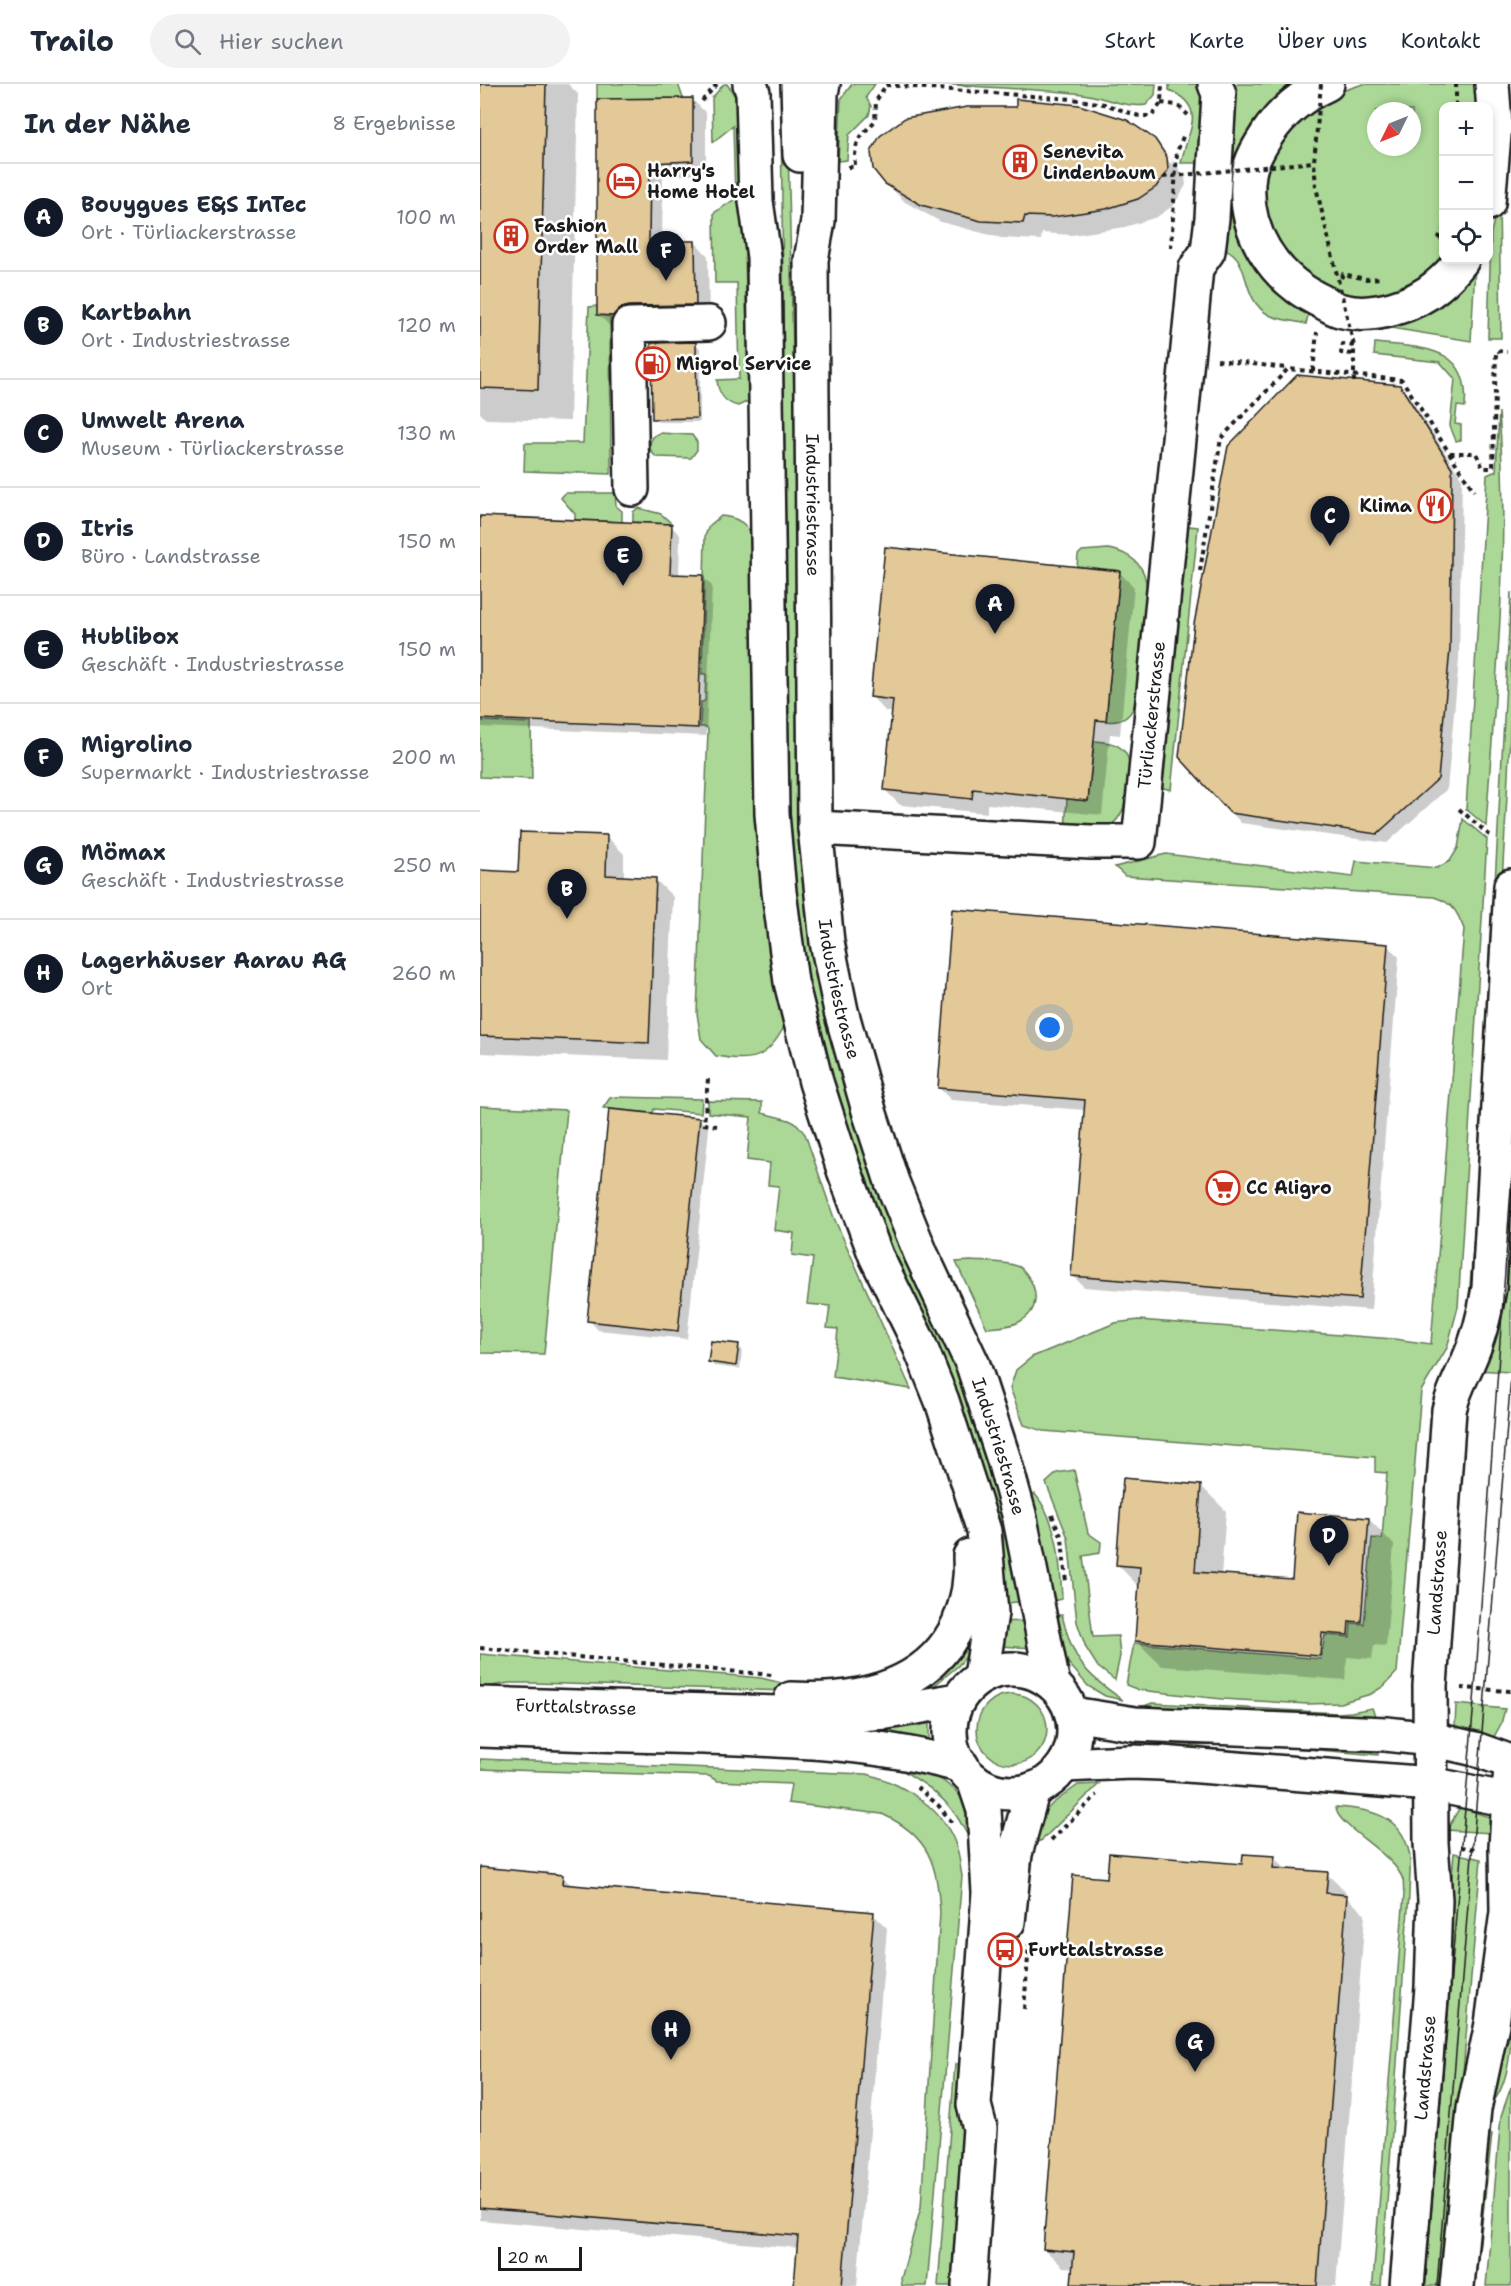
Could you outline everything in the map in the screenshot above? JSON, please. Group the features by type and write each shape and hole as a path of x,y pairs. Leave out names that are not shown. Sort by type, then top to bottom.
{"street":[{"path":"750,84 753,93 756,201 764,257 772,814 779,892 791,982 816,1082 844,1170 876,1256 921,1349 942,1401 984,1531 991,1613 981,1676"},
{"path":"764,257 771,211 773,84"},
{"name":"Industriestrasse","path":"798,84 802,222 811,260"},
{"name":"Industriestrasse","path":"823,84 818,221 811,260 815,828 827,942 847,1034 891,1182 921,1254 973,1365 1004,1460 1019,1514 1053,1684"},
{"path":"1183,260 1208,251 1219,94 1215,84"},
{"path":"1327,84 1306,94 1282,114 1260,145 1249,171 1248,197 1251,219 1273,264 1296,287 1314,298 1343,311 1360,313 1377,312 1423,296 1436,287 1458,264"},
{"path":"1492,85 1495,124 1492,156"},
{"name":"Türliackerstrasse","path":"815,828 1091,842 1138,842 1183,260"},
{"path":"632,489 629,326 709,323"},
{"name":"Landstrasse","path":"1407,2286 1432,1987 1435,1900 1431,1844 1430,1686 1449,1410 1454,1388 1468,1362 1484,1317 1489,1288 1511,886"},
{"path":"645,1709 716,1696 803,1700 846,1698 872,1693 911,1678 928,1665 954,1633 964,1611 972,1576 964,1467"},
{"path":"968,1773 990,1789 1006,1792 1033,1789 1053,1777 1064,1765 1072,1749 1075,1731 1072,1714 1065,1697 1053,1684 1037,1673 1019,1669 999,1670 981,1676 968,1687 958,1700 952,1715 950,1732 953,1750 968,1773 984,1810 989,1892 974,2106 980,2128 969,2286"},
{"name":"Furttalstrasse","path":"480,1704 844,1715 887,1712 958,1700"},
{"path":"1072,1714 1135,1724 1352,1732 1431,1738 1475,1749 1511,1764 1506,1847 1509,1908 1492,2024 1474,2109 1457,2286"},
{"name":"Furttalstrasse","path":"480,1730 791,1740 847,1744 918,1754 968,1773"},
{"path":"1064,1765 1161,1762 1431,1784 1510,1801"},
{"path":"980,2128 989,2110 1015,1854 1033,1789"}],"path":[{"path":"702,101 717,84"},
{"path":"844,167 855,167 854,151 858,137 875,121 876,101 886,84 1072,99 1104,104 1139,116 1152,116 1161,103 1162,84"},
{"path":"1321,84 1314,162 1316,187 1354,346 1354,382"},
{"path":"1456,84 1456,102"},
{"path":"1161,103 1177,105 1188,115 1184,136 1177,152 1183,260"},
{"path":"1163,177 1314,162"},
{"path":"1354,346 1343,344 1341,353 1354,354"},
{"path":"1450,453 1476,453 1483,468 1493,468 1496,351 1507,352"},
{"path":"1222,360 1402,380 1474,491"},
{"path":"1200,571 1221,438 1288,369"},
{"path":"1458,809 1492,838"},
{"path":"708,1078 705,1124 717,1126"},
{"path":"480,1648 789,1677 796,1682 803,1700"},
{"path":"1050,1842 1098,1794"}],"green space":[{"path":"597,84 678,84 683,98 597,99"},
{"path":"724,84 727,84 741,105 749,401 738,406 723,397 717,380 739,379 737,283 715,283 714,213 735,199 733,126 713,142 712,98"},
{"path":"852,84 875,84 866,97 871,106 869,115 849,135 847,160 838,161 841,99"},
{"path":"944,84 1156,84 1155,95 1146,105 1139,106 1083,94"},
{"path":"1169,84 1207,84 1205,163 1181,163 1190,131 1192,113 1189,104 1169,90"},
{"path":"1230,84 1293,84 1265,108 1249,137 1241,161 1224,162"},
{"path":"1363,84 1482,84 1484,102 1439,102 1440,264 1407,288 1386,295 1350,297 1328,288 1291,264 1275,239 1265,212 1265,179 1276,145 1296,119 1327,96"},
{"path":"781,105 787,106 796,479 799,820 826,1014 842,1077 877,1187 951,1352 976,1420 1024,1601 1000,1604 977,1458 955,1388 867,1190 836,1096 806,974 792,862 788,797"},
{"path":"1239,179 1309,311 1306,324 1273,317 1259,307 1252,297 1237,257 1217,247 1222,180"},
{"path":"1499,201 1501,338 1488,338 1493,224"},
{"path":"1475,266 1471,341 1373,325"},
{"path":"597,306 598,315 610,316 611,474 524,471 525,443 583,443 589,307"},
{"path":"1375,343 1425,349 1451,360 1460,371 1465,386 1465,407 1457,406 1455,424 1461,425 1461,440 1456,441 1450,426 1455,379 1440,362 1374,355"},
{"path":"1499,412 1503,516 1502,568 1486,826 1466,809 1487,475 1496,471"},
{"path":"660,433 692,435 697,442 697,450 691,458 656,457 651,451 650,442"},
{"path":"565,493 615,493 616,506 622,511 622,522 575,520 575,514 561,498"},
{"path":"638,508 661,514 672,524 633,522 633,512"},
{"path":"721,516 740,521 752,537 755,748 785,1025 765,1052 758,1056 740,1059 716,1056 701,1039 697,1013 708,731 707,727 700,727 701,702 705,701 706,674 702,674 705,536 709,526"},
{"path":"1180,525 1198,527 1171,790 1156,786"},
{"path":"1108,549 1124,554 1138,564 1144,574 1147,591 1138,688 1133,709 1128,716 1114,722 1106,721 1120,571 1077,566 1078,555 1082,551"},
{"path":"1511,592 1511,713 1507,796 1484,1187 1472,1299 1469,1298 1479,1174"},
{"path":"480,721 531,723 532,779 480,777"},
{"path":"1094,741 1117,746 1128,758 1130,777 1126,800 1118,819 1112,824 1096,829 1065,832 1067,799 1088,801"},
{"path":"1463,819 1487,839 1458,1307 1447,1348 1421,1391 1397,1672 1384,1686 1371,1694 1340,1703 1308,1704 1222,1699 1139,1690 1126,1685 1134,1643 1321,1659 1325,1635 1350,1637 1351,1623 1364,1624 1372,1538 1382,1539 1387,1473 1375,1472 1375,1457 1043,1431 1024,1425 1010,1388 1016,1370 1032,1357 1115,1323 1138,1320 1394,1339 1431,1344 1464,929 1454,909 1446,902 1434,897 1125,876 1115,867 1166,854 1353,877 1356,861 1437,868 1450,861 1458,848"},
{"path":"1511,1062 1511,1372 1476,1370"},
{"path":"610,1098 702,1099 701,1113 654,1109 653,1113 603,1108"},
{"path":"708,1101 762,1102 762,1113 789,1120 797,1124 805,1134 834,1218 911,1389 833,1377 838,1329 827,1328 830,1306 807,1304 813,1258 792,1255 794,1233 774,1230 779,1186 768,1185 770,1163 747,1160 751,1117 708,1113"},
{"path":"480,1106 567,1110 544,1354 480,1353"},
{"path":"956,1262 1006,1263 1023,1269 1031,1281 1035,1294 1033,1307 1026,1318 1012,1325 987,1328"},
{"path":"1074,1470 1088,1533 1101,1542 1100,1553 1083,1556 1093,1637 1118,1636 1120,1656 1115,1680 1098,1667 1086,1648 1077,1622 1068,1538 1046,1483 1057,1473"},
{"path":"1035,1494 1043,1505 1054,1530 1059,1558 1062,1599 1047,1602 1028,1498"},
{"path":"1062,1615 1071,1644 1082,1665 1099,1682 1123,1700 1105,1696 1088,1686 1058,1651 1050,1616"},
{"path":"1028,1621 1033,1648 1000,1646 998,1622"},
{"path":"971,1623 970,1652 958,1666 925,1693 907,1692"},
{"path":"480,1654 761,1678 790,1685 790,1691 535,1683 509,1683 480,1688"},
{"path":"1019,1694 1032,1700 1041,1709 1045,1715 1047,1729 1045,1743 1037,1754 1026,1762 1005,1764 987,1754 979,1743 977,1722 987,1704 998,1696"},
{"path":"1152,1703 1338,1713 1372,1708 1377,1720 1144,1706"},
{"path":"1456,1704 1505,1709 1501,1724 1490,1744 1455,1727"},
{"path":"480,1712 929,1717 929,1741"},
{"path":"1246,1740 1379,1745 1378,1755 1246,1744 1191,1746 1136,1752 1137,1741"},
{"path":"480,1759 867,1774 895,1784 922,1800 944,1822 959,1855 962,1876 927,2286 902,2286 901,2279 921,2207 940,1913 933,1866 921,1842 911,1832 882,1814 788,1803 791,1784 717,1781 709,1776 480,1769"},
{"path":"892,1764 934,1774 956,1791 971,1810 973,1842 942,1798"},
{"path":"1099,1784 1042,1840 1035,1843 1038,1819 1052,1804 1078,1785"},
{"path":"1336,1807 1372,1812 1391,1822 1405,1840 1410,1857 1381,2286 1373,2286 1373,2281 1404,1894 1403,1882 1398,1870 1345,1823"},
{"path":"1460,1807 1489,1817 1491,1833 1447,1830"},
{"path":"1454,1853 1481,1859 1445,2286 1417,2286"},
{"path":"1511,2031 1509,2060 1504,2080 1496,2098 1490,2105 1495,2078"},
{"path":"955,2064 958,2064 965,2109 951,2286 938,2286"},
{"path":"1511,2087 1511,2286 1486,2286 1501,2116"},
{"path":"1486,2134 1492,2134 1475,2286 1470,2286"}],"building":[{"name":"Fashion Order Mall","path":"480,84 546,84 538,390 480,388"},
{"name":"Harry's Home Hotel","path":"693,98 693,161 650,163 649,241 695,241 696,305 629,306 619,309 613,316 597,315 597,99"},
{"name":"Senevita Lindenbaum","path":"1016,99 1079,105 1127,120 1155,139 1167,157 1168,170 1156,187 1138,199 1106,209 1053,217 1025,216 1023,223 981,221 921,205 885,184 873,169 871,152 880,136 905,118 967,107 1016,107"},
{"path":"696,342 697,418 652,419 651,343"},
{"path":"1297,375 1400,385 1452,468 1450,649 1438,779 1377,834 1230,813 1179,757 1194,624 1228,446"},
{"path":"480,516 672,524 670,574 703,575 698,728 480,719"},
{"path":"885,547 1120,571 1106,721 1096,720 1088,801 973,789 972,799 884,790 893,700 870,697"},
{"path":"520,832 607,835 606,875 656,878 649,1043 480,1036 480,870 518,872"},
{"name":"CC Aligro","path":"952,909 1388,944 1360,1299 1071,1276 1085,1100 938,1088"},
{"path":"609,1109 700,1118 678,1331 587,1321"},
{"path":"711,1341 739,1344 736,1366 708,1362"},
{"path":"1123,1478 1201,1485 1195,1572 1292,1579 1297,1512 1369,1518 1361,1622 1349,1621 1348,1635 1322,1633 1320,1656 1135,1641 1140,1567 1116,1565"},
{"path":"1109,1853 1242,1864 1243,1854 1275,1856 1273,1868 1328,1872 1326,1893 1347,1895 1317,2286 1071,2284 1074,2252 1043,2249 1073,1875 1107,1878"},
{"path":"480,1867 563,1875 562,1884 874,1912 842,2286 794,2286 798,2236 480,2208"}],"tram line":[{"path":"1425,2286 1475,1689 1511,1188"},
{"path":"1437,2286 1511,1376"}],"place":[{"name":"Senevita Lindenbaum","path":"1020,162"},
{"name":"Harry's Home Hotel","path":"624,181"},
{"name":"Fashion Order Mall","path":"511,236"},
{"name":"Migrolino","path":"666,281"},
{"name":"Migrol Service","path":"653,364"},
{"name":"Klima","path":"1435,506"},
{"name":"Umwelt Arena","path":"1330,546"},
{"name":"Hublibox","path":"623,586"},
{"name":"Bouygues E&S InTec","path":"995,634"},
{"name":"Kartbahn","path":"567,919"},
{"name":"CC Aligro","path":"1223,1188"},
{"name":"Itris","path":"1329,1566"},
{"name":"Furttalstrasse","path":"1005,1950"},
{"name":"Lagerhäuser Aarau AG","path":"671,2060"},
{"name":"Mömax","path":"1195,2072"}]}
